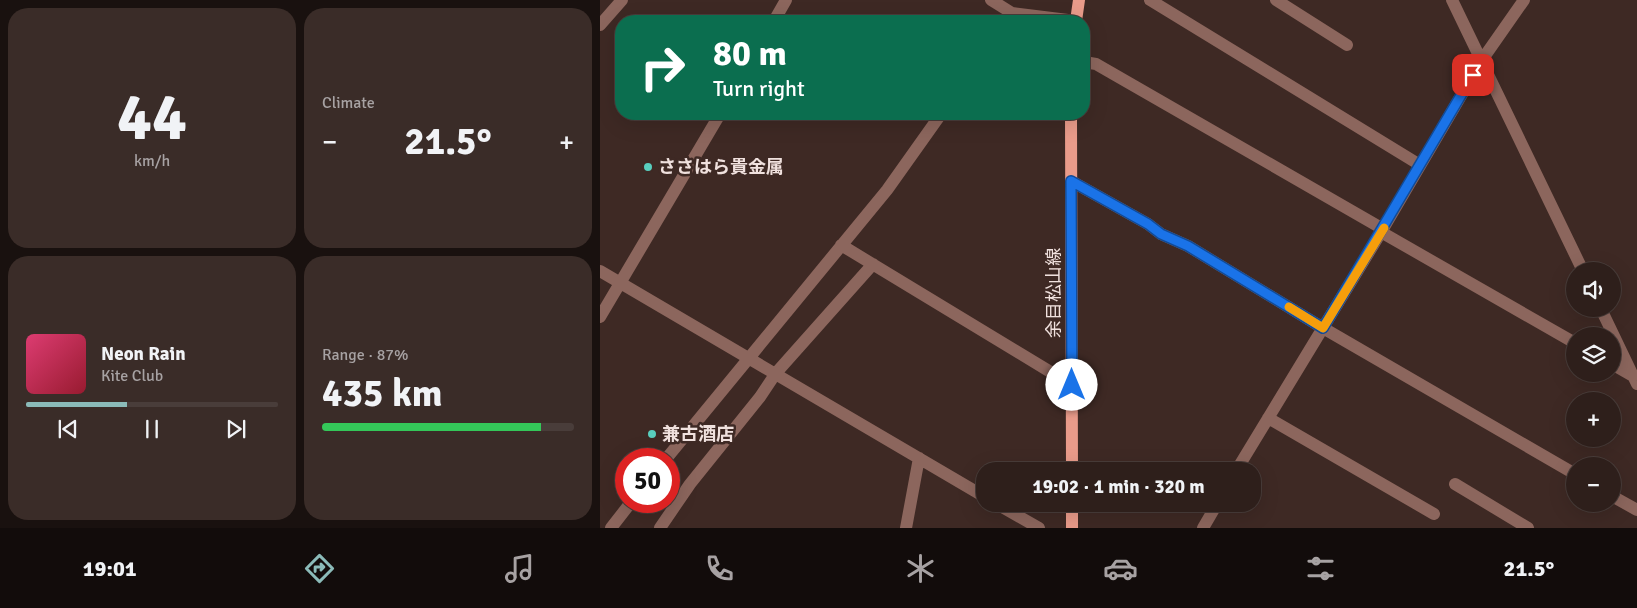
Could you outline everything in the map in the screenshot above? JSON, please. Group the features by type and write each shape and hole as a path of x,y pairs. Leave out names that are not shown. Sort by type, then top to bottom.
{"main road":[{"path":"1077,15 1078,0"},
{"name":"余目松山線","path":"1071,120 1072,462"},
{"path":"1072,512 1072,528"}],"street":[{"path":"600,25 622,0"},
{"path":"777,15 786,0"},
{"path":"991,0 1007,15"},
{"path":"1150,0 1420,166"},
{"path":"1276,0 1348,45"},
{"path":"1452,0 1579,262"},
{"path":"1241,462 1382,231 1482,60 1524,0"},
{"path":"1090,63 1096,64 1566,338"},
{"path":"600,317 716,120"},
{"path":"675,448 748,356 887,190 937,120"},
{"path":"1071,181 1148,224 1161,234 1188,246 1323,328 1566,469"},
{"path":"841,245 1072,385"},
{"path":"660,528 690,484 760,397 776,373 873,264"},
{"path":"600,271 748,356 976,492"},
{"path":"1605,317 1635,380"},
{"path":"1621,370 1635,380"},
{"path":"1268,418 1434,514"},
{"path":"906,528 919,458"},
{"path":"1455,484 1528,528"},
{"path":"1621,501 1637,510"},
{"path":"1011,512 1039,528"},
{"path":"1203,528 1212,512"},
{"path":"611,528 623,513"}],"slow traffic":[{"path":"1289,307 1323,328 1384,228"}],"place":[{"name":"ささはら貴金属","path":"648,167"},
{"name":"兼古酒店","path":"652,434"}],"route":[{"path":"1072,385 1071,181 1148,224 1161,234 1188,246 1323,328 1473,75"}]}
